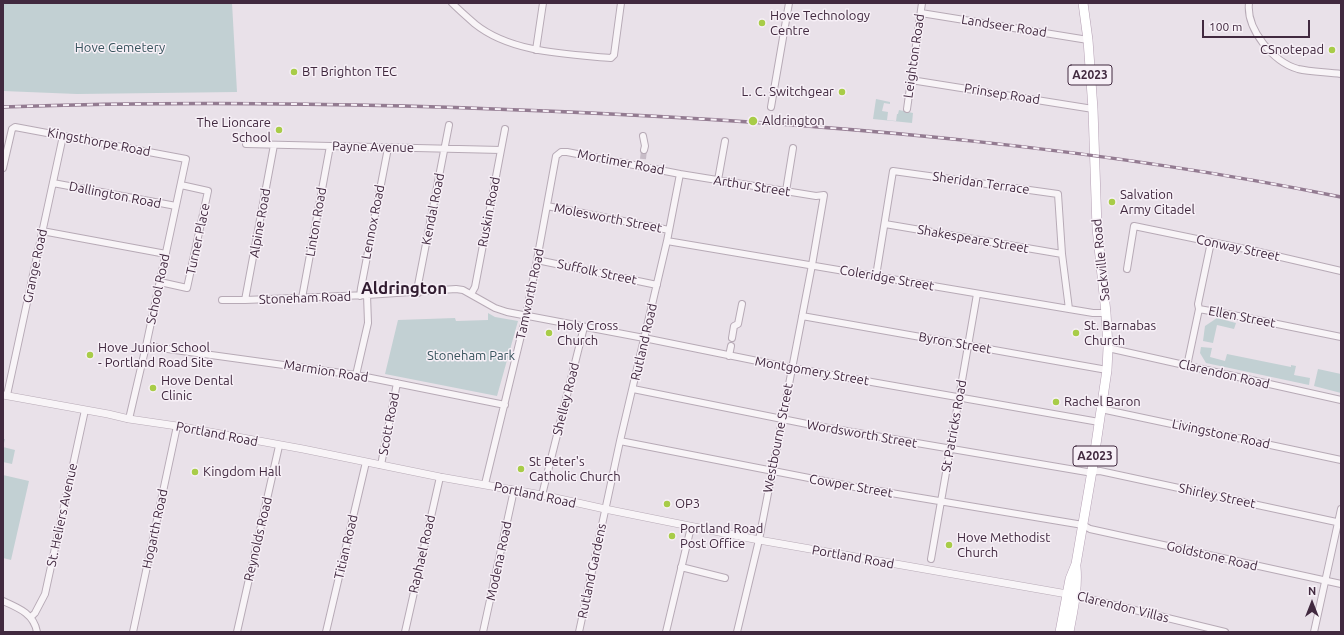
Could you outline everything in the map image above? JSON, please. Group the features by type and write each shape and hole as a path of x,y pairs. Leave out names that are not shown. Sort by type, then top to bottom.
{"main road":[{"name":"Sackville Road","path":"1060,632 1077,580 1076,564 1107,370 1108,348 1106,313 1097,228 1093,109 1088,40 1083,3"},
{"name":"Sackville Road","path":"1068,632 1072,594"}],"street":[{"path":"452,3 475,24 492,35 536,50 611,58 614,56 621,3"},
{"path":"536,50 543,3"},
{"path":"771,106 789,3"},
{"name":"Leighton Road","path":"907,110 922,3"},
{"path":"1249,3 1250,18 1254,28 1268,48 1278,58 1297,68 1341,74"},
{"name":"Landseer Road","path":"921,13 1088,40"},
{"name":"Prinsep Road","path":"911,80 1093,109"},
{"name":"Kendal Road","path":"418,293 449,125"},
{"name":"Kingsthorpe Road","path":"3,168 12,129 15,127 186,159"},
{"name":"Ruskin Road","path":"471,294 475,287 505,129"},
{"name":"Grange Road","path":"5,395 63,136"},
{"path":"643,136 645,146 644,150"},
{"path":"718,180 724,141"},
{"name":"Payne Avenue","path":"246,144 501,150"},
{"name":"Alpine Road","path":"245,300 274,145"},
{"name":"Linton Road","path":"302,298 330,146"},
{"name":"Lennox Road","path":"360,296 388,148"},
{"path":"786,191 793,148"},
{"name":"Mortimer Road","path":"561,152 680,174"},
{"name":"Tamworth Road","path":"485,484 526,315 556,156 561,152"},
{"name":"School Road","path":"129,419 186,159"},
{"path":"641,166 642,159"},
{"name":"Sheridan Terrace","path":"876,276 894,171 1058,194 1062,254 1069,309"},
{"name":"Arthur Street","path":"680,174 816,196 824,195"},
{"name":"Rutland Road","path":"605,509 667,241 680,174"},
{"name":"Dallington Road","path":"53,183 176,206"},
{"name":"Turner Place","path":"160,282 188,288 208,191 181,185"},
{"name":"Westbourne Street","path":"737,632 759,540 824,195"},
{"name":"Molesworth Street","path":"547,206 669,230"},
{"name":"Shakespeare Street","path":"884,224 1062,254"},
{"name":"Conway Street","path":"1127,269 1134,226 1341,271"},
{"path":"42,231 166,254"},
{"name":"Coleridge Street","path":"667,241 977,294 1094,313 1106,313"},
{"path":"1199,309 1198,304 1211,242"},
{"name":"Suffolk Street","path":"537,260 657,284"},
{"name":"Stoneham Road","path":"222,300 360,296 418,293 456,289 463,290 495,308 507,312 526,315"},
{"name":"St Patricks Road","path":"931,559 977,294"},
{"path":"356,375 368,323 367,295"},
{"path":"732,338 734,326 738,324 742,304"},
{"name":"Ellen Street","path":"1187,366 1199,309 1341,337"},
{"name":"Montgomery Street","path":"526,315 792,368 1099,422"},
{"name":"Byron Street","path":"802,316 1107,370"},
{"name":"Shelley Road","path":"542,495 584,327"},
{"name":"Marmion Road","path":"146,346 356,375 505,405"},
{"path":"729,356 730,346"},
{"name":"Clarendon Road","path":"1108,348 1341,400"},
{"name":"Scott Road","path":"381,465 397,383"},
{"name":"Wordsworth Street","path":"633,390 782,419 951,449 1087,472 1092,471"},
{"name":"Portland Road","path":"5,395 129,419 177,426 440,477 485,484 759,540 1072,594"},
{"name":"Livingstone Road","path":"1101,409 1341,460"},
{"name":"St. Heliers Avenue","path":"31,617 35,613 45,594 85,410"},
{"name":"Hogarth Road","path":"133,632 177,426"},
{"name":"Cowper Street","path":"620,441 772,471 1083,525"},
{"name":"Reynolds Road","path":"237,632 279,446"},
{"name":"Titian Road","path":"326,632 366,462"},
{"name":"Shirley Street","path":"1092,471 1100,471 1340,522"},
{"name":"Raphael Road","path":"405,632 440,477"},
{"name":"Modena Road","path":"483,632 514,490"},
{"name":"Rutland Gardens","path":"578,632 605,509"},
{"path":"1314,632 1324,581 1340,522 1341,509"},
{"name":"Goldstone Road","path":"1083,525 1090,529 1341,584"},
{"path":"666,632 690,527"},
{"path":"681,567 725,578"},
{"name":"Clarendon Villas","path":"1072,594 1225,632"},
{"path":"3,601 18,608 31,617 34,620 37,632"}],"green space":[{"name":"Hove Cemetery","path":"3,3 232,3 237,92 77,94 3,91"},
{"path":"876,99 890,102 890,104 884,103 882,111 888,112 887,120 896,121 899,110 913,113 912,123 873,119"},
{"name":"Stoneham Park","path":"488,313 495,317 518,321 497,396 385,374 398,320 455,318 456,321 488,320"},
{"path":"1217,318 1236,323 1234,329 1217,325 1213,343 1203,341 1205,326"},
{"path":"1201,347 1212,348 1210,357 1225,361 1227,354 1291,367 1291,365 1296,366 1294,375 1310,378 1309,385 1206,363 1200,353"},
{"path":"1318,369 1341,374 1341,393 1314,386"},
{"path":"3,447 15,450 12,464 3,462"},
{"path":"3,475 29,481 11,560 3,558"}],"tunnel":[{"path":"643,159 644,150"}],"railway":[{"path":"3,107 155,104 307,104 611,114 795,125 1069,152 1160,165 1341,197"}],"place":[{"name":"Hove Technology Centre","path":"762,23"},
{"name":"CSnotepad","path":"1332,50"},
{"name":"BT Brighton TEC","path":"294,72"},
{"name":"L. C. Switchgear","path":"842,92"},
{"name":"Aldrington","path":"753,121"},
{"name":"The Lioncare School","path":"279,130"},
{"name":"Salvation Army Citadel","path":"1112,202"},
{"name":"Holy Cross Church","path":"549,333"},
{"name":"St. Barnabas Church","path":"1076,333"},
{"name":"Hove Junior School - Portland Road Site","path":"90,355"},
{"name":"Hove Dental Clinic","path":"153,388"},
{"name":"Rachel Baron","path":"1056,402"},
{"name":"St Peter's Catholic Church","path":"521,469"},
{"name":"Kingdom Hall","path":"195,472"},
{"name":"OP3","path":"667,504"},
{"name":"Portland Road Post Office","path":"672,536"},
{"name":"Hove Methodist Church","path":"949,545"}],"district":[{"name":"Aldrington","path":"404,288"}]}
